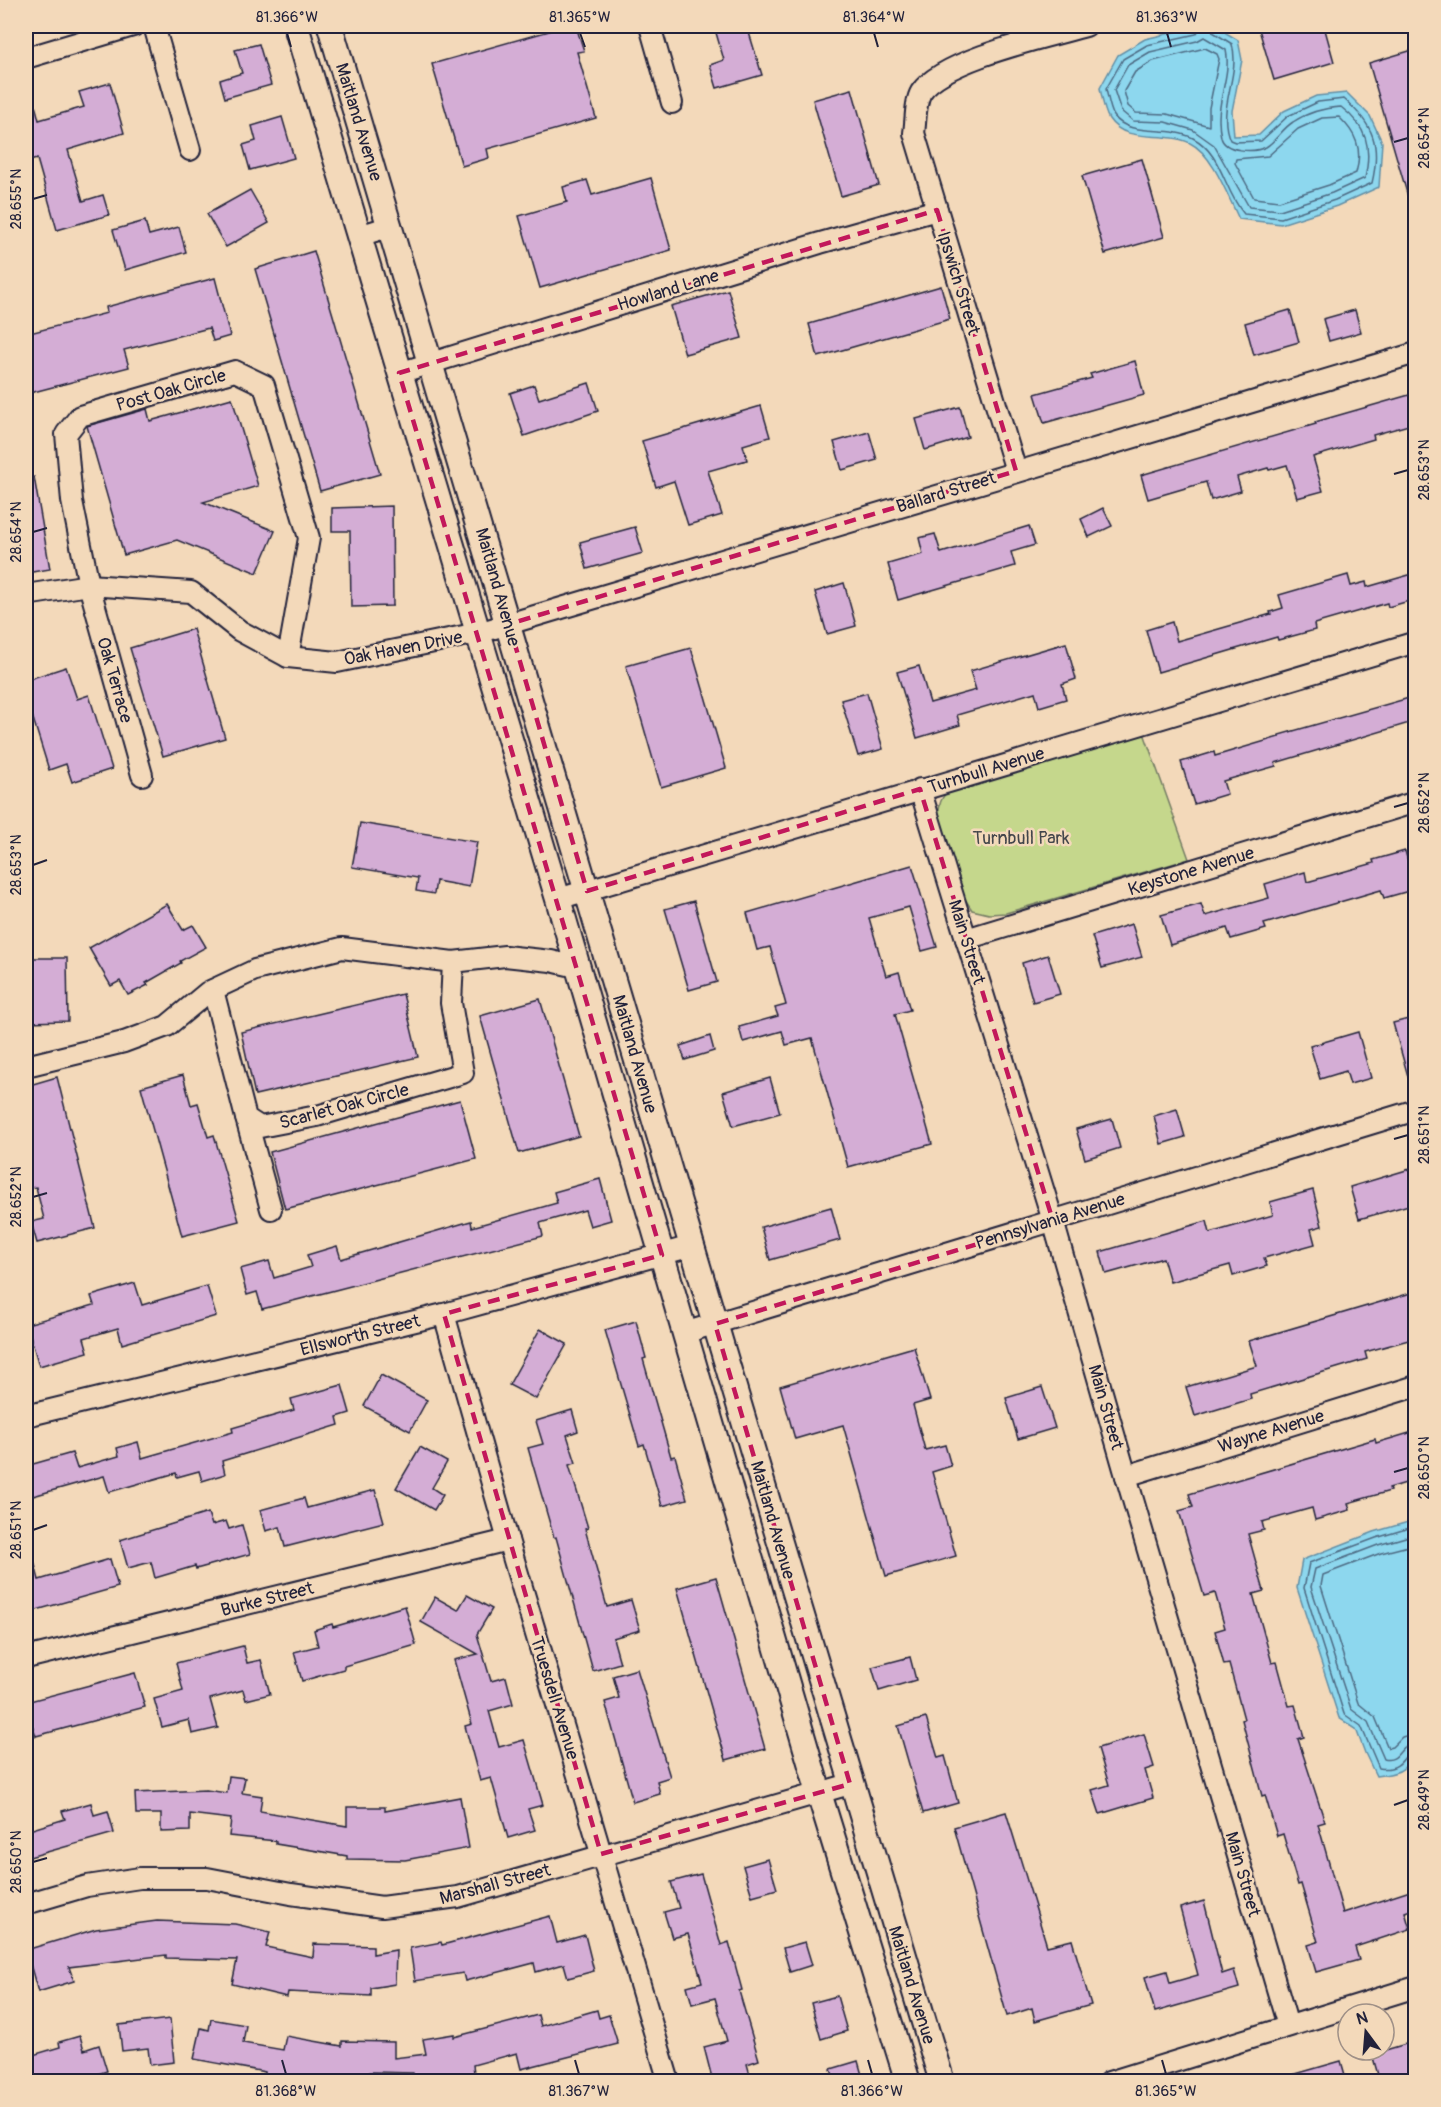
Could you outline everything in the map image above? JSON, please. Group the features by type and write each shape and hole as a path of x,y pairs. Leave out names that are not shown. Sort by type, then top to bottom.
{"main road":[{"name":"Maitland Avenue","path":"296,26 558,899 819,1792 908,2082"},
{"name":"Maitland Avenue","path":"330,26 432,363 850,1784 942,2082"}],"street":[{"path":"26,58 133,26"},
{"path":"154,26 190,150"},
{"path":"650,26 672,102"},
{"name":"Ipswich Street","path":"1016,471 914,133 920,94 933,79 976,58 1086,26"},
{"name":"Howland Lane","path":"399,373 820,243 937,210"},
{"path":"359,236 391,226"},
{"name":"Ballard Street","path":"478,633 1016,471 1416,354"},
{"name":"Post Oak Circle","path":"89,585 72,501 66,434 80,416 235,371 264,385 309,538 288,657"},
{"name":"Oak Haven Drive","path":"26,595 89,585 191,592 240,630 288,657 338,662 478,633"},
{"name":"Oak Terrace","path":"89,585 142,775"},
{"name":"Turnbull Avenue","path":"558,899 1416,642"},
{"name":"Main Street","path":"920,789 1053,1221 1288,2026"},
{"name":"Keystone Avenue","path":"966,939 1416,802"},
{"path":"26,1066 124,1042 167,1026 213,990 255,970 342,948 453,962 505,956 551,961 577,967"},
{"name":"Scarlet Oak Circle","path":"246,1118 260,1127 317,1116 463,1073 451,1003 453,962"},
{"path":"213,990 271,1209"},
{"name":"Pennsylvania Avenue","path":"684,1333 1416,1110"},
{"name":"Ellsworth Street","path":"26,1416 444,1314 692,1246"},
{"name":"Truesdell Avenue","path":"444,1314 601,1854 663,2080"},
{"name":"Wayne Avenue","path":"1126,1476 1416,1386"},
{"name":"Burke Street","path":"26,1658 508,1540"},
{"name":"Marshall Street","path":"26,1904 87,1886 140,1878 207,1878 291,1894 382,1907 458,1898 601,1854 850,1784"},
{"path":"1109,2082 1416,1988"}],"highlighted area":[{"path":"937,210 1016,471 509,624 587,891 920,789 1053,1221 715,1324 850,1784 601,1854 444,1314 662,1255 399,373"}],"green space":[{"name":"Turnbull Park","path":"1144,733 1189,859 1006,913 989,914 972,910 963,896 938,819 941,801 948,791"}],"water":[{"path":"1216,27 1238,40 1242,60 1232,111 1234,136 1259,135 1284,111 1316,96 1347,93 1370,116 1382,142 1379,187 1337,206 1281,224 1239,219 1213,166 1206,156 1190,143 1169,137 1135,135 1116,127 1106,112 1100,88 1118,55 1145,39 1188,29"},
{"path":"1415,1520 1415,1744 1407,1765 1403,1769 1376,1776 1356,1729 1339,1718 1297,1588 1302,1560 1374,1532"}],"building":[{"path":"567,26 576,26 584,51 577,52 596,118 487,149 489,158 462,166 432,64"},
{"path":"714,26 747,26 762,75 717,88 710,65 724,60"},
{"path":"1258,26 1324,26 1334,62 1274,80"},
{"path":"259,44 271,85 225,98 220,80 242,73 235,50"},
{"path":"1416,49 1416,206 1411,207 1369,63"},
{"path":"110,83 124,133 68,150 83,201 103,195 109,215 57,230 37,159 26,162 26,87 30,86 39,120 84,107 79,92"},
{"path":"852,89 879,185 841,196 813,100"},
{"path":"282,117 294,158 250,170 243,145 256,141 252,126"},
{"path":"1142,159 1164,237 1105,254 1082,176"},
{"path":"651,178 671,250 540,288 519,216 567,202 563,187 587,180 592,195"},
{"path":"250,190 269,223 226,247 207,214"},
{"path":"145,221 149,235 179,227 186,252 125,270 113,230"},
{"path":"314,251 380,474 320,491 255,269"},
{"path":"215,278 230,336 213,341 209,328 124,350 129,367 26,394 26,334 107,313 106,307"},
{"path":"941,286 950,319 818,357 809,324"},
{"path":"728,290 742,338 685,354 671,306"},
{"path":"1290,310 1299,342 1254,355 1245,323"},
{"path":"1355,310 1361,332 1329,341 1323,319"},
{"path":"1135,361 1144,395 1044,423 1035,394 1092,378 1090,374"},
{"path":"589,383 598,411 524,436 510,393 534,385 539,399"},
{"path":"1416,393 1416,423 1373,435 1374,439 1313,457 1323,491 1297,498 1287,465 1237,477 1241,491 1211,500 1206,482 1148,499 1141,475"},
{"path":"232,398 258,486 203,502 275,531 257,573 177,540 124,555 87,426 147,409 150,421"},
{"path":"761,406 770,437 743,445 747,460 708,471 722,515 688,525 674,481 656,487 642,441"},
{"path":"960,407 968,437 925,450 916,419"},
{"path":"869,432 877,460 842,470 834,442"},
{"path":"34,477 50,569 26,573 26,478"},
{"path":"392,506 393,606 351,607 350,531 332,531 332,508"},
{"path":"1103,508 1112,526 1089,537 1081,519"},
{"path":"1029,526 1035,545 1011,552 1015,566 898,600 888,564 923,554 919,538 935,534 941,553"},
{"path":"635,527 643,553 587,569 580,542"},
{"path":"1416,573 1416,599 1388,607 1387,603 1314,624 1315,630 1278,640 1277,637 1158,672 1146,630 1172,622 1177,641 1271,614 1270,612 1283,608 1279,595 1348,575 1351,586 1366,582 1367,587"},
{"path":"844,583 856,626 827,634 815,592"},
{"path":"193,629 225,738 163,756 130,648"},
{"path":"1066,643 1076,679 1062,684 1066,699 1039,707 1035,692 957,715 960,725 917,738 897,672 919,666 930,703 976,690 970,671"},
{"path":"691,648 726,768 661,787 626,666"},
{"path":"66,667 77,699 89,695 112,769 72,782 66,764 49,770 26,696 26,680"},
{"path":"867,693 883,749 858,756 841,700"},
{"path":"1416,696 1416,721 1223,781 1227,794 1194,804 1181,762 1214,752 1215,756 1279,737 1279,735"},
{"path":"360,823 477,842 469,887 436,881 434,894 416,891 418,878 352,867"},
{"path":"1405,851 1416,889 1384,898 1381,890 1264,924 1266,929 1231,939 1227,928 1170,945 1161,915 1201,904 1205,916 1269,898 1265,884 1305,872 1307,882 1374,863 1373,860"},
{"path":"912,865 937,947 922,951 909,907 869,918 886,976 899,972 910,1010 895,1014 932,1144 848,1167 812,1038 786,1045 782,1031 743,1042 739,1027 778,1016 775,1008 786,1005 770,947 757,950 747,913"},
{"path":"694,901 717,982 689,990 665,909"},
{"path":"167,904 183,930 193,925 206,947 146,983 148,985 128,995 120,981 111,986 89,948"},
{"path":"1132,924 1142,957 1102,968 1092,936"},
{"path":"1048,955 1060,994 1033,1002 1022,963"},
{"path":"26,958 67,958 68,1021 26,1022"},
{"path":"403,994 418,1057 255,1095 241,1032"},
{"path":"540,999 579,1136 519,1153 480,1016"},
{"path":"1416,1017 1416,1086 1411,1087 1393,1023"},
{"path":"1358,1032 1371,1078 1350,1084 1346,1071 1320,1079 1310,1046"},
{"path":"710,1036 714,1051 685,1060 680,1046"},
{"path":"183,1075 191,1105 198,1103 208,1137 214,1135 239,1221 182,1236 141,1087"},
{"path":"57,1077 95,1228 37,1243 31,1222 44,1219 36,1187 30,1188 26,1173 26,1086"},
{"path":"770,1078 780,1113 733,1126 723,1092"},
{"path":"460,1100 476,1159 285,1209 270,1152"},
{"path":"1177,1109 1185,1137 1161,1144 1154,1116"},
{"path":"1112,1119 1120,1148 1085,1159 1076,1129"},
{"path":"1410,1169 1416,1188 1416,1203 1359,1219 1350,1187"},
{"path":"600,1179 611,1220 590,1226 585,1210 540,1223 543,1236 262,1309 257,1292 247,1295 240,1269 269,1261 274,1278 311,1267 307,1255 337,1246 341,1259 471,1221 472,1227 557,1203 554,1192"},
{"path":"1313,1190 1322,1226 1311,1229 1315,1244 1264,1258 1267,1266 1233,1276 1230,1265 1170,1282 1163,1258 1106,1274 1100,1252 1207,1221 1210,1233 1273,1215 1270,1202"},
{"path":"831,1207 840,1240 770,1260 761,1227"},
{"path":"135,1283 142,1305 207,1286 216,1316 122,1344 118,1328 84,1338 88,1352 39,1366 27,1324 94,1305 91,1296"},
{"path":"1411,1293 1416,1309 1416,1338 1365,1352 1367,1359 1250,1394 1251,1399 1195,1416 1186,1387 1257,1366 1249,1341"},
{"path":"636,1321 646,1358 643,1359 671,1457 675,1456 687,1499 662,1506 644,1444 639,1446 605,1330"},
{"path":"540,1329 567,1344 536,1399 509,1385"},
{"path":"914,1347 930,1400 913,1405 925,1450 945,1445 951,1466 932,1472 956,1556 886,1576 843,1425 795,1439 780,1386"},
{"path":"381,1375 427,1400 410,1431 364,1406"},
{"path":"342,1385 350,1413 337,1417 339,1425 222,1461 225,1474 202,1481 199,1471 177,1477 176,1473 109,1492 104,1476 33,1496 26,1466 72,1453 77,1468 119,1456 117,1448 138,1442 142,1458 233,1432 232,1428 294,1410 291,1399"},
{"path":"1042,1387 1055,1428 1018,1439 1006,1398"},
{"path":"572,1410 578,1431 567,1435 576,1463 569,1465 588,1528 585,1529 607,1607 631,1600 640,1630 613,1638 620,1663 593,1671 556,1537 554,1538 528,1448 543,1444 536,1421"},
{"path":"1416,1431 1416,1480 1389,1488 1390,1491 1348,1503 1350,1510 1315,1520 1312,1508 1262,1522 1264,1530 1248,1534 1264,1591 1253,1594 1272,1663 1277,1662 1289,1706 1295,1705 1304,1737 1298,1739 1325,1822 1318,1824 1343,1913 1416,1889 1416,1908 1405,1912 1410,1929 1355,1947 1359,1960 1316,1972 1308,1945 1318,1942 1301,1884 1298,1885 1283,1834 1277,1836 1265,1795 1262,1796 1229,1664 1224,1665 1215,1631 1225,1628 1215,1593 1204,1596 1179,1511 1193,1507 1189,1494 1375,1439 1376,1443"},
{"path":"420,1447 447,1462 432,1488 443,1495 434,1510 396,1488"},
{"path":"375,1490 384,1522 285,1547 280,1527 266,1531 260,1510 304,1498 307,1508"},
{"path":"208,1513 212,1525 226,1521 229,1529 242,1525 250,1554 196,1569 195,1566 155,1578 151,1562 128,1568 120,1540"},
{"path":"30,1546 39,1580 110,1559 118,1587 26,1613 26,1547"},
{"path":"716,1577 765,1749 726,1760 677,1588"},
{"path":"467,1595 492,1609 477,1634 491,1681 506,1677 513,1704 489,1711 499,1747 524,1740 543,1805 528,1809 535,1830 508,1838 491,1778 480,1781 465,1726 472,1724 454,1660 478,1654 421,1622 435,1597 458,1610"},
{"path":"405,1606 416,1645 302,1681 294,1652 318,1646 314,1630 332,1624 333,1627"},
{"path":"243,1646 247,1663 261,1660 270,1694 246,1700 243,1690 210,1699 218,1728 192,1734 189,1720 162,1727 154,1699 183,1691 176,1663"},
{"path":"910,1657 916,1680 879,1691 872,1667"},
{"path":"637,1669 670,1777 657,1781 660,1794 633,1802 605,1702 619,1698 613,1676"},
{"path":"135,1673 145,1707 36,1736 33,1727 26,1729 26,1702"},
{"path":"926,1718 938,1758 945,1756 958,1803 923,1813 898,1726"},
{"path":"1144,1734 1154,1767 1145,1770 1153,1798 1100,1814 1092,1790 1109,1785 1098,1748"},
{"path":"229,1776 245,1778 242,1793 262,1796 260,1811 347,1826 347,1807 385,1807 385,1811 460,1797 469,1848 405,1860 347,1859 347,1856 276,1844 276,1841 229,1836 231,1819 190,1814 190,1831 161,1832 161,1814 136,1814 135,1793 206,1790 227,1793"},
{"path":"91,1803 94,1815 108,1811 114,1833 26,1858 26,1831 65,1819 62,1811"},
{"path":"1006,1812 1047,1946 1072,1940 1091,2005 1035,2021 1032,2008 1007,2016 954,1827"},
{"path":"768,1859 777,1889 752,1896 743,1866"},
{"path":"701,1874 721,1945 729,1942 742,1990 739,1991 759,2060 747,2064 752,2082 713,2082 704,2047 727,2041 715,1998 692,2004 687,1986 702,1982 688,1934 672,1938 664,1912 679,1908 671,1882"},
{"path":"1204,1901 1222,1974 1234,1970 1239,1988 1155,2012 1145,1977 1167,1971 1170,1983 1198,1975 1180,1908"},
{"path":"550,1916 557,1943 585,1935 594,1971 568,1978 564,1964 536,1972 534,1963 465,1981 463,1973 415,1981 410,1948 441,1942 442,1945"},
{"path":"157,1921 235,1924 270,1932 266,1947 313,1957 314,1944 373,1946 373,1954 396,1950 395,1984 371,1988 371,1996 288,1992 287,1997 232,1984 237,1960 166,1958 166,1955 69,1967 74,1981 38,1992 26,1950 96,1929"},
{"path":"805,1942 812,1965 790,1972 783,1948"},
{"path":"837,1996 847,2031 821,2039 811,2003"},
{"path":"597,2010 599,2018 609,2015 618,2044 521,2069 517,2053 473,2065 475,2080 464,2082 415,2082 413,2073 370,2072 370,2082 298,2082 265,2076 265,2072 194,2059 201,2028 209,2030 211,2019 246,2025 243,2043 283,2050 286,2036 342,2046 342,2041 394,2042 394,2058 426,2054 423,2039 454,2034 454,2037 538,2015 541,2026"},
{"path":"170,2019 174,2062 150,2065 148,2048 122,2051 119,2025"},
{"path":"80,2036 84,2050 99,2045 107,2071 72,2082 26,2082 26,2057 60,2047 59,2042"},
{"path":"1416,2041 1416,2071 1406,2074 1408,2082 1380,2082 1374,2062 1396,2062 1396,2047"},
{"path":"858,2061 864,2082 835,2082 831,2069"},
{"path":"1341,2062 1347,2082 1286,2082 1285,2077"}]}
